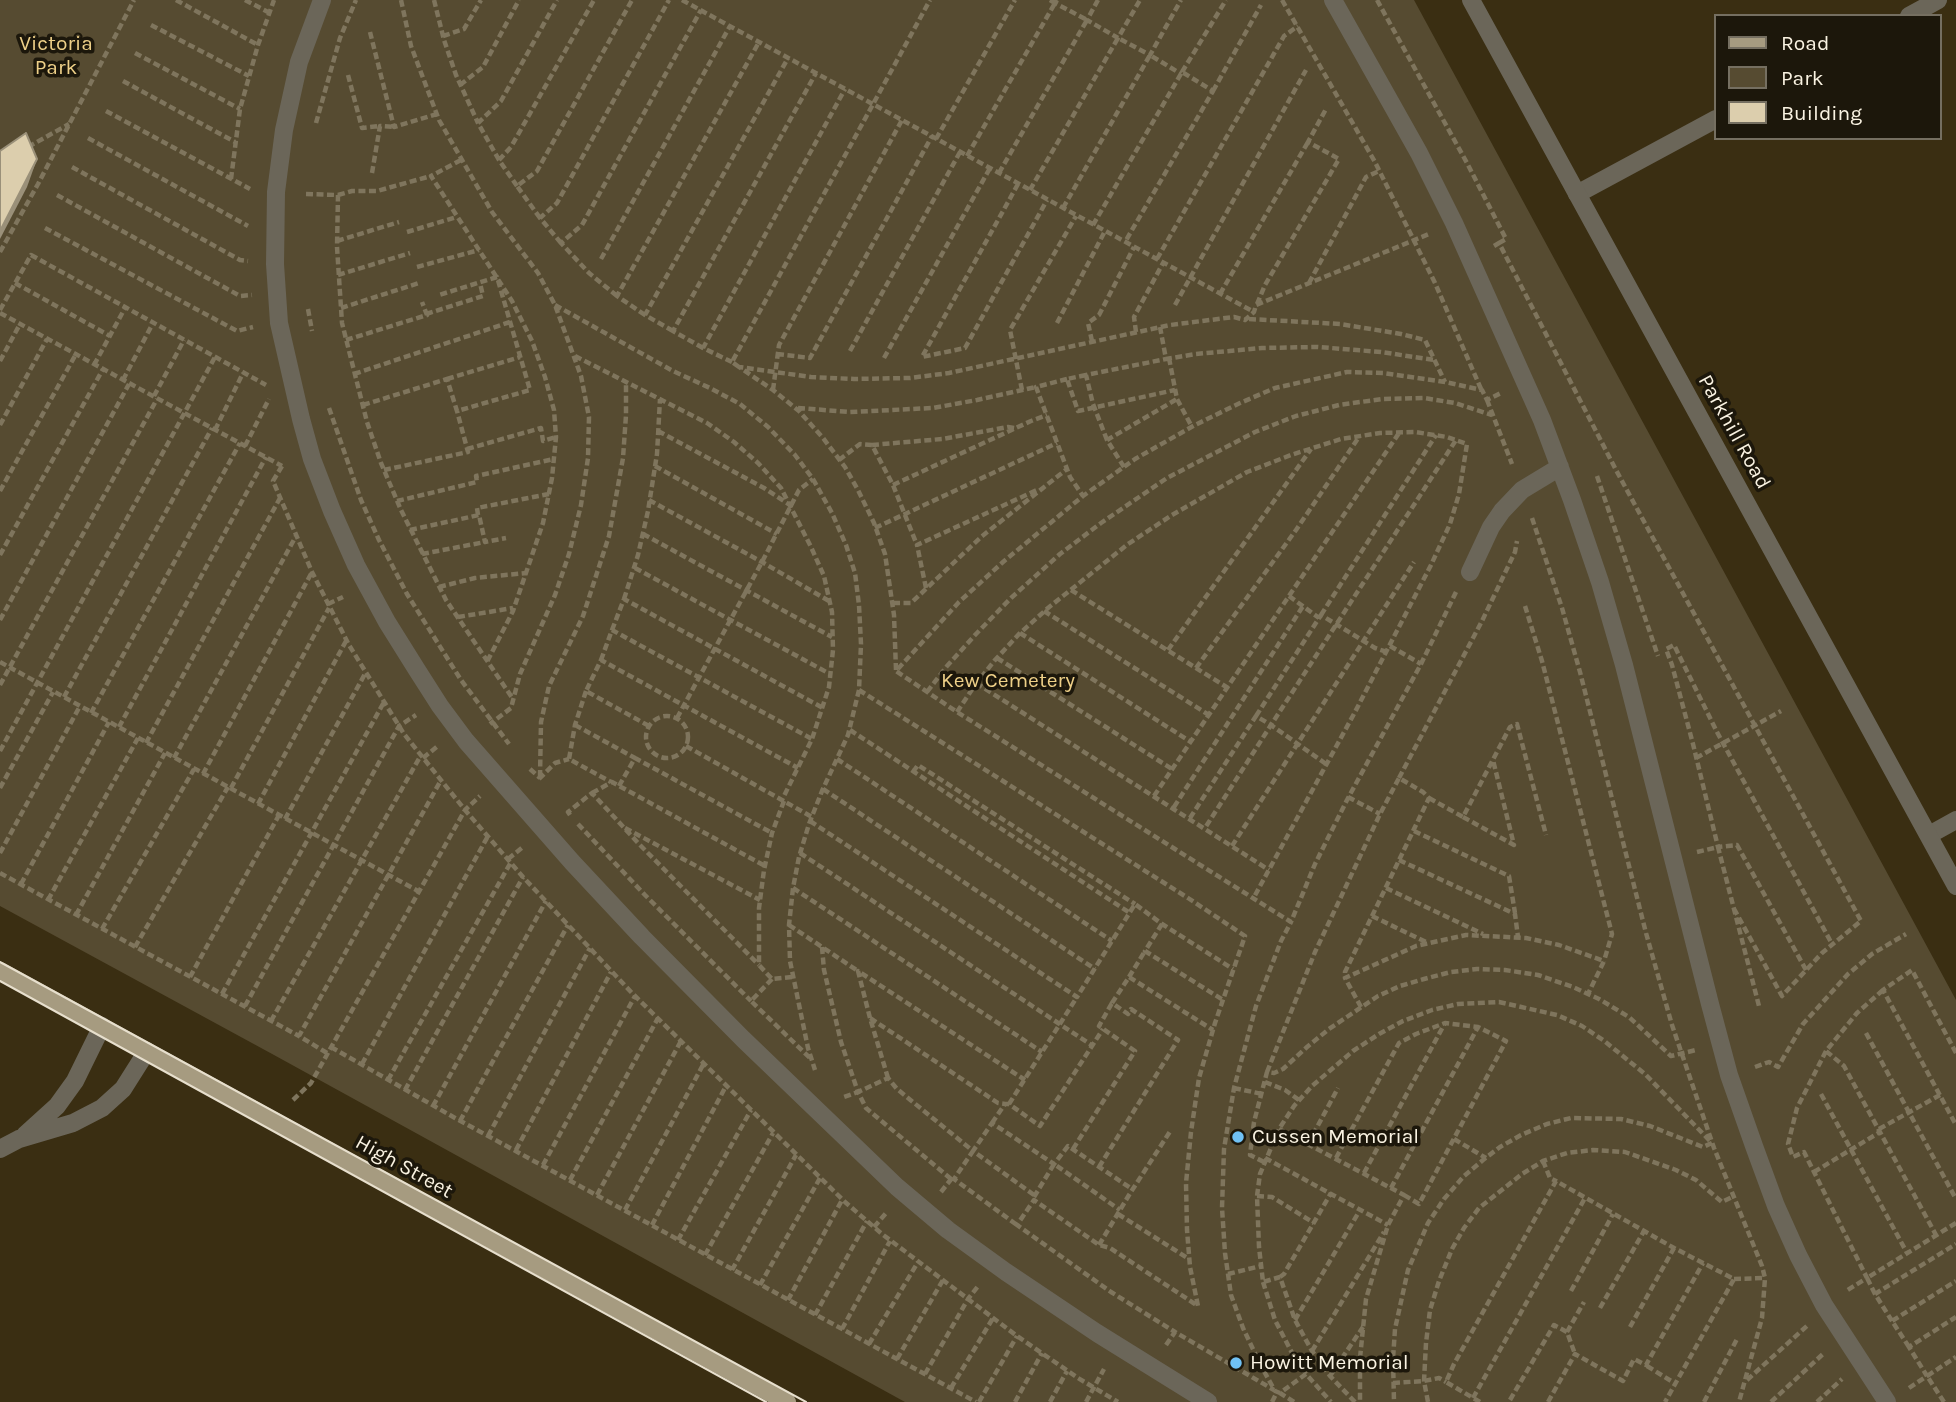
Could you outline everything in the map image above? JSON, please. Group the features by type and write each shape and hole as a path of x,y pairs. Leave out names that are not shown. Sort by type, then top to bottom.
{"main road":[{"name":"High Street","path":"0,971 787,1402"}],"street":[{"path":"322,0 299,62 284,130 276,192 275,264 279,323 312,459 332,511 367,585 416,670 466,741 498,779 642,937 830,1124 897,1186 948,1230 995,1264 1118,1346 1209,1402"},
{"path":"1333,0 1419,153 1454,223 1526,382 1560,467 1600,582 1624,665 1729,1075 1776,1206 1798,1255 1826,1309 1887,1402"},
{"name":"Parkhill Road","path":"1471,0 1956,886"},
{"path":"1913,14 1938,0"},
{"path":"1577,194 1714,120"},
{"path":"1470,572 1496,519 1508,504 1522,490 1560,467"},
{"path":"1929,835 1956,820"},
{"path":"19,1139 57,1106 75,1081 102,1026"},
{"path":"0,1149 19,1139 73,1123 102,1108 123,1089 147,1051"}],"path":[{"path":"0,253 134,0"},
{"path":"176,0 258,45"},
{"path":"245,0 270,13"},
{"path":"231,178 240,109 274,0"},
{"path":"314,133 337,50 356,0"},
{"path":"401,0 411,46 437,114 492,212 538,273 555,304 581,376 589,417 588,458 582,505 555,595 520,674 511,708 466,741"},
{"path":"434,0 460,85 478,123 499,160 540,219 561,243 589,273 617,296 673,331 733,362 773,390 796,408 839,460 858,490 876,528 884,554 893,603 895,671"},
{"path":"443,36 464,29 481,0"},
{"path":"460,85 483,66 519,0"},
{"path":"478,123 501,101 557,0"},
{"path":"499,160 511,147 594,0"},
{"path":"517,186 537,171 632,0"},
{"path":"540,219 557,203 669,0"},
{"path":"681,0 1254,312"},
{"path":"733,362 930,0"},
{"path":"777,354 810,358 1015,0"},
{"path":"999,173 1098,0"},
{"path":"1030,190 1140,0"},
{"path":"1063,208 1181,0"},
{"path":"1093,225 1226,0"},
{"path":"1282,0 1379,171 1415,241 1487,400 1522,490 1562,608 1647,933 1682,1055 1732,1197 1765,1278 1762,1318 1739,1402"},
{"path":"1377,0 1506,239 1470,257"},
{"path":"967,156 1054,1 1213,91"},
{"path":"1125,242 1261,5"},
{"path":"561,243 582,225 701,10"},
{"path":"151,24 249,76"},
{"path":"601,259 730,26"},
{"path":"1157,260 1284,36 1298,26"},
{"path":"370,32 394,127"},
{"path":"617,296 759,41"},
{"path":"135,53 240,109"},
{"path":"645,314 788,58"},
{"path":"1175,305 1306,70"},
{"path":"673,331 816,73"},
{"path":"348,75 362,128 394,127 437,114"},
{"path":"123,80 236,143"},
{"path":"704,348 845,89"},
{"path":"1220,294 1326,110"},
{"path":"106,111 254,191"},
{"path":"773,390 779,345 902,120"},
{"path":"18,153 71,123"},
{"path":"372,173 380,126"},
{"path":"88,138 245,225 252,226"},
{"path":"1248,319 1339,159 1308,142"},
{"path":"850,351 960,152"},
{"path":"306,194 338,195 352,191 377,191 431,176 461,160"},
{"path":"72,167 240,260 259,262"},
{"path":"884,358 990,168"},
{"path":"1309,283 1366,177 1379,171"},
{"path":"431,176 512,301 532,341 554,410 554,459 543,523 514,608 488,662"},
{"path":"1018,184 922,357 965,348 1047,200"},
{"path":"305,205 307,185"},
{"path":"57,195 240,296 260,294"},
{"path":"338,195 338,275 346,340 384,470 439,587 514,699"},
{"path":"1022,390 1010,330 1076,216"},
{"path":"407,232 457,217"},
{"path":"337,241 399,222"},
{"path":"1256,305 1454,223"},
{"path":"45,228 237,331 255,326"},
{"path":"1057,323 1105,231"},
{"path":"1499,243 1616,470 1861,921 1832,944 1782,996 1733,907"},
{"path":"1092,341 1088,323 1099,316 1134,247"},
{"path":"417,267 479,250"},
{"path":"338,275 410,253"},
{"path":"91,713 242,444 271,394 266,386 31,255 0,311 94,365 103,369 129,384 214,429 242,444 266,457 282,466 286,468 312,459"},
{"path":"1136,332 1134,317 1163,263"},
{"path":"439,295 497,278"},
{"path":"457,411 530,390 497,278"},
{"path":"15,283 110,336"},
{"path":"341,308 419,283"},
{"path":"346,340 483,296 480,283"},
{"path":"422,302 426,314"},
{"path":"555,304 740,404 768,427 813,479 846,545 855,573 861,644 859,690 849,730 811,819 800,853 789,925 790,961 816,1073"},
{"path":"307,305 312,337"},
{"path":"94,365 125,307"},
{"path":"739,367 811,377 910,377 949,373 1160,327 1234,317 1245,320 1340,324 1426,340 1445,382"},
{"path":"354,374 510,322"},
{"path":"123,380 153,323"},
{"path":"0,361 20,324"},
{"path":"1160,327 1177,399 1192,427"},
{"path":"0,425 47,339"},
{"path":"0,685 156,398 184,341"},
{"path":"796,408 850,412 933,408 1167,359 1262,348 1318,346 1434,360"},
{"path":"0,491 76,354"},
{"path":"574,356 707,423 758,463 781,488 824,576 830,601 832,637 829,687 812,739 783,801 772,833 760,900 759,965"},
{"path":"0,751 215,357"},
{"path":"363,405 520,357"},
{"path":"0,555 103,369"},
{"path":"895,671 968,594 1083,496 1124,467 1192,427 1240,403 1275,388 1347,372 1383,373 1482,390"},
{"path":"64,698 243,373"},
{"path":"1086,375 1107,440 1124,467"},
{"path":"384,470 468,452 447,379"},
{"path":"1066,379 1078,411 1175,390"},
{"path":"266,386 291,380"},
{"path":"1487,400 1526,382"},
{"path":"540,778 541,722 550,685 583,616 609,537 623,458 626,383"},
{"path":"0,620 129,384"},
{"path":"1036,387 1070,477 1083,496"},
{"path":"326,398 342,450 379,540 407,594 435,640 513,750"},
{"path":"927,692 947,666 1011,598 1060,554 1167,478 1255,432 1296,416 1381,398 1424,398 1455,403 1493,415"},
{"path":"569,759 575,725 586,691 601,660 635,568 655,466 660,399"},
{"path":"1107,440 1177,399"},
{"path":"893,485 1047,415"},
{"path":"467,449 541,428 543,441 556,437"},
{"path":"839,460 860,444 942,439 1016,428"},
{"path":"658,431 764,488 791,506"},
{"path":"957,712 997,658 1044,611 1128,544 1247,472 1291,454 1341,439 1380,433 1415,432 1467,444 1459,494 1450,524 1388,649 1253,899"},
{"path":"1154,796 1399,433"},
{"path":"1190,818 1436,435"},
{"path":"1196,668 1296,530 1359,436"},
{"path":"1205,828 1456,440"},
{"path":"876,528 1057,443"},
{"path":"872,445 906,514 917,545 926,588"},
{"path":"1168,650 1312,448"},
{"path":"119,727 266,457"},
{"path":"397,501 477,482 476,476 554,459"},
{"path":"282,466 273,481 312,572 347,640 384,702 421,755 523,877 635,996 842,1200 890,1241 1017,1336 1118,1402"},
{"path":"655,466 777,534"},
{"path":"893,603 911,603 981,537 1067,469"},
{"path":"1597,476 1658,656"},
{"path":"677,718 799,490 813,479"},
{"path":"917,545 1044,486"},
{"path":"485,541 477,508 549,494"},
{"path":"146,743 280,498"},
{"path":"649,500 830,601"},
{"path":"410,530 478,515"},
{"path":"1388,1225 1331,1193 1250,1155 1254,1122 1266,1072 1315,951 1380,814 1482,621 1515,552 1519,529"},
{"path":"643,534 832,637"},
{"path":"174,758 296,536"},
{"path":"422,554 506,538"},
{"path":"1232,846 1414,562"},
{"path":"635,568 830,674"},
{"path":"203,774 312,572"},
{"path":"1277,1392 1243,1328 1231,1295 1228,1274 1222,1208 1224,1149 1234,1088 1256,1006 1315,864 1465,575 1470,572"},
{"path":"439,587 475,578 527,573"},
{"path":"1071,590 1227,688"},
{"path":"1289,596 1375,648 1388,649 1421,663"},
{"path":"624,599 823,708"},
{"path":"1174,807 1303,606"},
{"path":"1525,606 1612,934 1604,961 1588,994"},
{"path":"135,947 229,788 329,607"},
{"path":"458,617 514,608"},
{"path":"1044,611 1209,715"},
{"path":"612,630 812,739"},
{"path":"1020,633 1191,741"},
{"path":"258,804 347,640"},
{"path":"1759,1006 1666,649 1674,645 1723,743 1832,944"},
{"path":"997,658 1172,769"},
{"path":"601,660 798,768"},
{"path":"0,662 418,891"},
{"path":"895,671 1291,922"},
{"path":"285,819 366,672"},
{"path":"976,683 1269,870"},
{"path":"858,971 888,1078 897,1089 973,1151 1099,1245 1110,1248 1198,1306 1189,1259 1186,1183 1189,1145 1199,1078 1245,936 859,690"},
{"path":"586,691 649,726"},
{"path":"0,788 53,692"},
{"path":"222,994 384,702"},
{"path":"0,853 80,706"},
{"path":"1696,758 1781,711"},
{"path":"663,716 677,718 686,727 686,746 676,756 662,757 655,754 647,743 649,726 663,716"},
{"path":"1256,716 1326,764"},
{"path":"21,884 109,722"},
{"path":"1463,817 1510,727 1517,724 1546,835"},
{"path":"575,725 772,833"},
{"path":"245,1006 400,726"},
{"path":"849,730 1130,913"},
{"path":"48,900 138,738"},
{"path":"686,746 783,801 1077,997"},
{"path":"76,915 165,753"},
{"path":"271,1021 421,755"},
{"path":"619,786 635,758"},
{"path":"516,799 555,763 569,759 765,866"},
{"path":"837,759 1112,941"},
{"path":"1399,778 1429,798 1514,845 1493,759"},
{"path":"913,772 918,765 1233,969"},
{"path":"102,929 194,769"},
{"path":"530,769 540,778"},
{"path":"275,1122 279,1114 311,1083 465,810 498,779"},
{"path":"299,1036 441,780"},
{"path":"612,782 592,793 568,812 645,895 812,1061"},
{"path":"823,789 1095,969"},
{"path":"592,793 621,826 772,979"},
{"path":"1348,797 1380,814"},
{"path":"1361,1007 1345,978 1345,972 1429,798"},
{"path":"190,977 279,815"},
{"path":"621,826 760,900"},
{"path":"1414,831 1508,876 1518,937"},
{"path":"362,1064 488,836"},
{"path":"1673,858 1737,845 1806,970"},
{"path":"800,853 1093,1046"},
{"path":"1399,860 1515,914"},
{"path":"388,1080 510,862"},
{"path":"0,873 299,1036 362,1064 460,1121 978,1402 1017,1336"},
{"path":"405,1090 523,877"},
{"path":"793,888 1042,1052"},
{"path":"1386,888 1487,936"},
{"path":"433,1106 546,901"},
{"path":"1135,904 1025,1080 954,1179 1111,1292 1294,1402"},
{"path":"1372,916 1429,943"},
{"path":"1073,1149 1135,1051 1099,1026 1162,924"},
{"path":"460,1121 568,925"},
{"path":"789,925 1025,1080"},
{"path":"1747,1070 1769,1062 1778,1066 1803,1024 1848,974 1872,954 1906,934"},
{"path":"1345,978 1416,946 1466,935 1518,937 1559,945 1604,961"},
{"path":"822,947 824,970 841,1042 866,1108 951,1179"},
{"path":"488,1136 590,948"},
{"path":"1145,951 1223,1000"},
{"path":"1266,1072 1274,1073 1283,1069 1307,1047 1361,1007 1400,986 1451,972 1477,969 1538,975 1588,994 1629,1017 1671,1056 1721,1043"},
{"path":"1944,1402 1875,1294 1804,1152 1793,1157 1788,1143 1797,1108 1826,1051 1857,1013 1883,990 1912,970 1956,1053"},
{"path":"516,1150 611,971"},
{"path":"751,1001 772,979 793,977"},
{"path":"1129,977 1213,1030"},
{"path":"1883,990 1956,1125"},
{"path":"543,1165 635,996"},
{"path":"1331,1402 1325,1399 1306,1374 1275,1320 1263,1282 1257,1196 1260,1174 1279,1129 1300,1100 1353,1051 1403,1021 1458,1004 1499,1002 1557,1015 1582,1026 1603,1040 1645,1074 1712,1143"},
{"path":"1099,1167 1178,1040 1131,1009 1128,1014 1112,1003"},
{"path":"870,1017 998,1103 1007,1104 1040,1126 1103,1029"},
{"path":"570,1180 658,1018"},
{"path":"1364,1173 1445,1023"},
{"path":"1279,1129 1419,1204 1506,1041 1478,1027 1445,1023 1399,1043 1336,1158"},
{"path":"1391,1188 1478,1027"},
{"path":"1866,1033 1956,1199"},
{"path":"597,1195 681,1041"},
{"path":"1826,1051 1844,1066 1936,1236"},
{"path":"625,1210 704,1063"},
{"path":"858,1092 888,1078"},
{"path":"1265,1082 1300,1100"},
{"path":"652,1225 726,1086"},
{"path":"1234,1088 1262,1094"},
{"path":"1308,1144 1338,1088"},
{"path":"1821,1094 1907,1253"},
{"path":"1814,1172 1940,1095"},
{"path":"678,1240 751,1110"},
{"path":"1394,1402 1392,1383 1397,1320 1408,1270 1428,1223 1444,1199 1464,1176 1486,1158 1521,1135 1571,1118 1621,1119 1650,1126 1703,1147 1712,1143"},
{"path":"992,1123 1189,1259"},
{"path":"1099,1245 1171,1130"},
{"path":"705,1255 773,1133"},
{"path":"1454,1139 1486,1158"},
{"path":"1017,1225 1068,1146 1132,1189"},
{"path":"1428,1402 1424,1381 1426,1343 1430,1310 1439,1280 1452,1249 1479,1208 1522,1174 1542,1161 1567,1153 1593,1150 1625,1152 1696,1180 1722,1202 1732,1197"},
{"path":"732,1270 796,1155"},
{"path":"1542,1161 1550,1178 1674,1248 1734,1279 1765,1278"},
{"path":"760,1285 820,1178"},
{"path":"1446,1382 1556,1181"},
{"path":"1263,1282 1284,1274 1331,1193"},
{"path":"1312,1352 1404,1195"},
{"path":"1257,1196 1272,1197 1314,1223"},
{"path":"1473,1398 1585,1198"},
{"path":"788,1300 842,1200"},
{"path":"1295,1320 1360,1210"},
{"path":"1571,1291 1613,1214"},
{"path":"815,1315 867,1221"},
{"path":"1867,1278 1956,1223"},
{"path":"1358,1402 1366,1299 1388,1225"},
{"path":"1600,1308 1644,1231"},
{"path":"842,1329 890,1241"},
{"path":"1875,1294 1956,1244"},
{"path":"1630,1327 1674,1248"},
{"path":"869,1344 918,1262"},
{"path":"1646,1365 1703,1263"},
{"path":"925,1374 968,1299 995,1264"},
{"path":"1228,1274 1261,1266"},
{"path":"1280,1277 1295,1320 1312,1352 1330,1376 1358,1402"},
{"path":"1665,1402 1734,1279"},
{"path":"897,1359 943,1280"},
{"path":"1892,1321 1956,1281"},
{"path":"1567,1332 1584,1302"},
{"path":"1746,1381 1826,1309"},
{"path":"1909,1347 1956,1317"},
{"path":"951,1388 993,1318"},
{"path":"1510,1400 1554,1325 1567,1332 1575,1354 1623,1381 1634,1359 1676,1384"},
{"path":"1330,1376 1364,1326"},
{"path":"1153,1368 1175,1332"},
{"path":"1771,1402 1843,1336"},
{"path":"1704,1402 1737,1339"},
{"path":"1086,1402 1118,1346"},
{"path":"1015,1402 1042,1353"},
{"path":"1550,1401 1575,1354"},
{"path":"1927,1376 1956,1357"},
{"path":"1050,1402 1067,1371"},
{"path":"1272,1402 1277,1392 1306,1374"},
{"path":"1392,1383 1439,1378 1480,1402"}],"green space":[{"name":"Kew Cemetery","path":"0,0 1414,0 1956,1000 1956,1402 905,1402 0,906"}],"building":[{"path":"26,133 37,159 0,231 0,151"}],"tram line":[{"path":"0,962 806,1402"},
{"path":"0,981 766,1402"}],"place":[{"name":"Cussen Memorial","path":"1238,1137"},
{"name":"Howitt Memorial","path":"1236,1363"}],"park label":[{"name":"Victoria Park","path":"56,56"}]}
